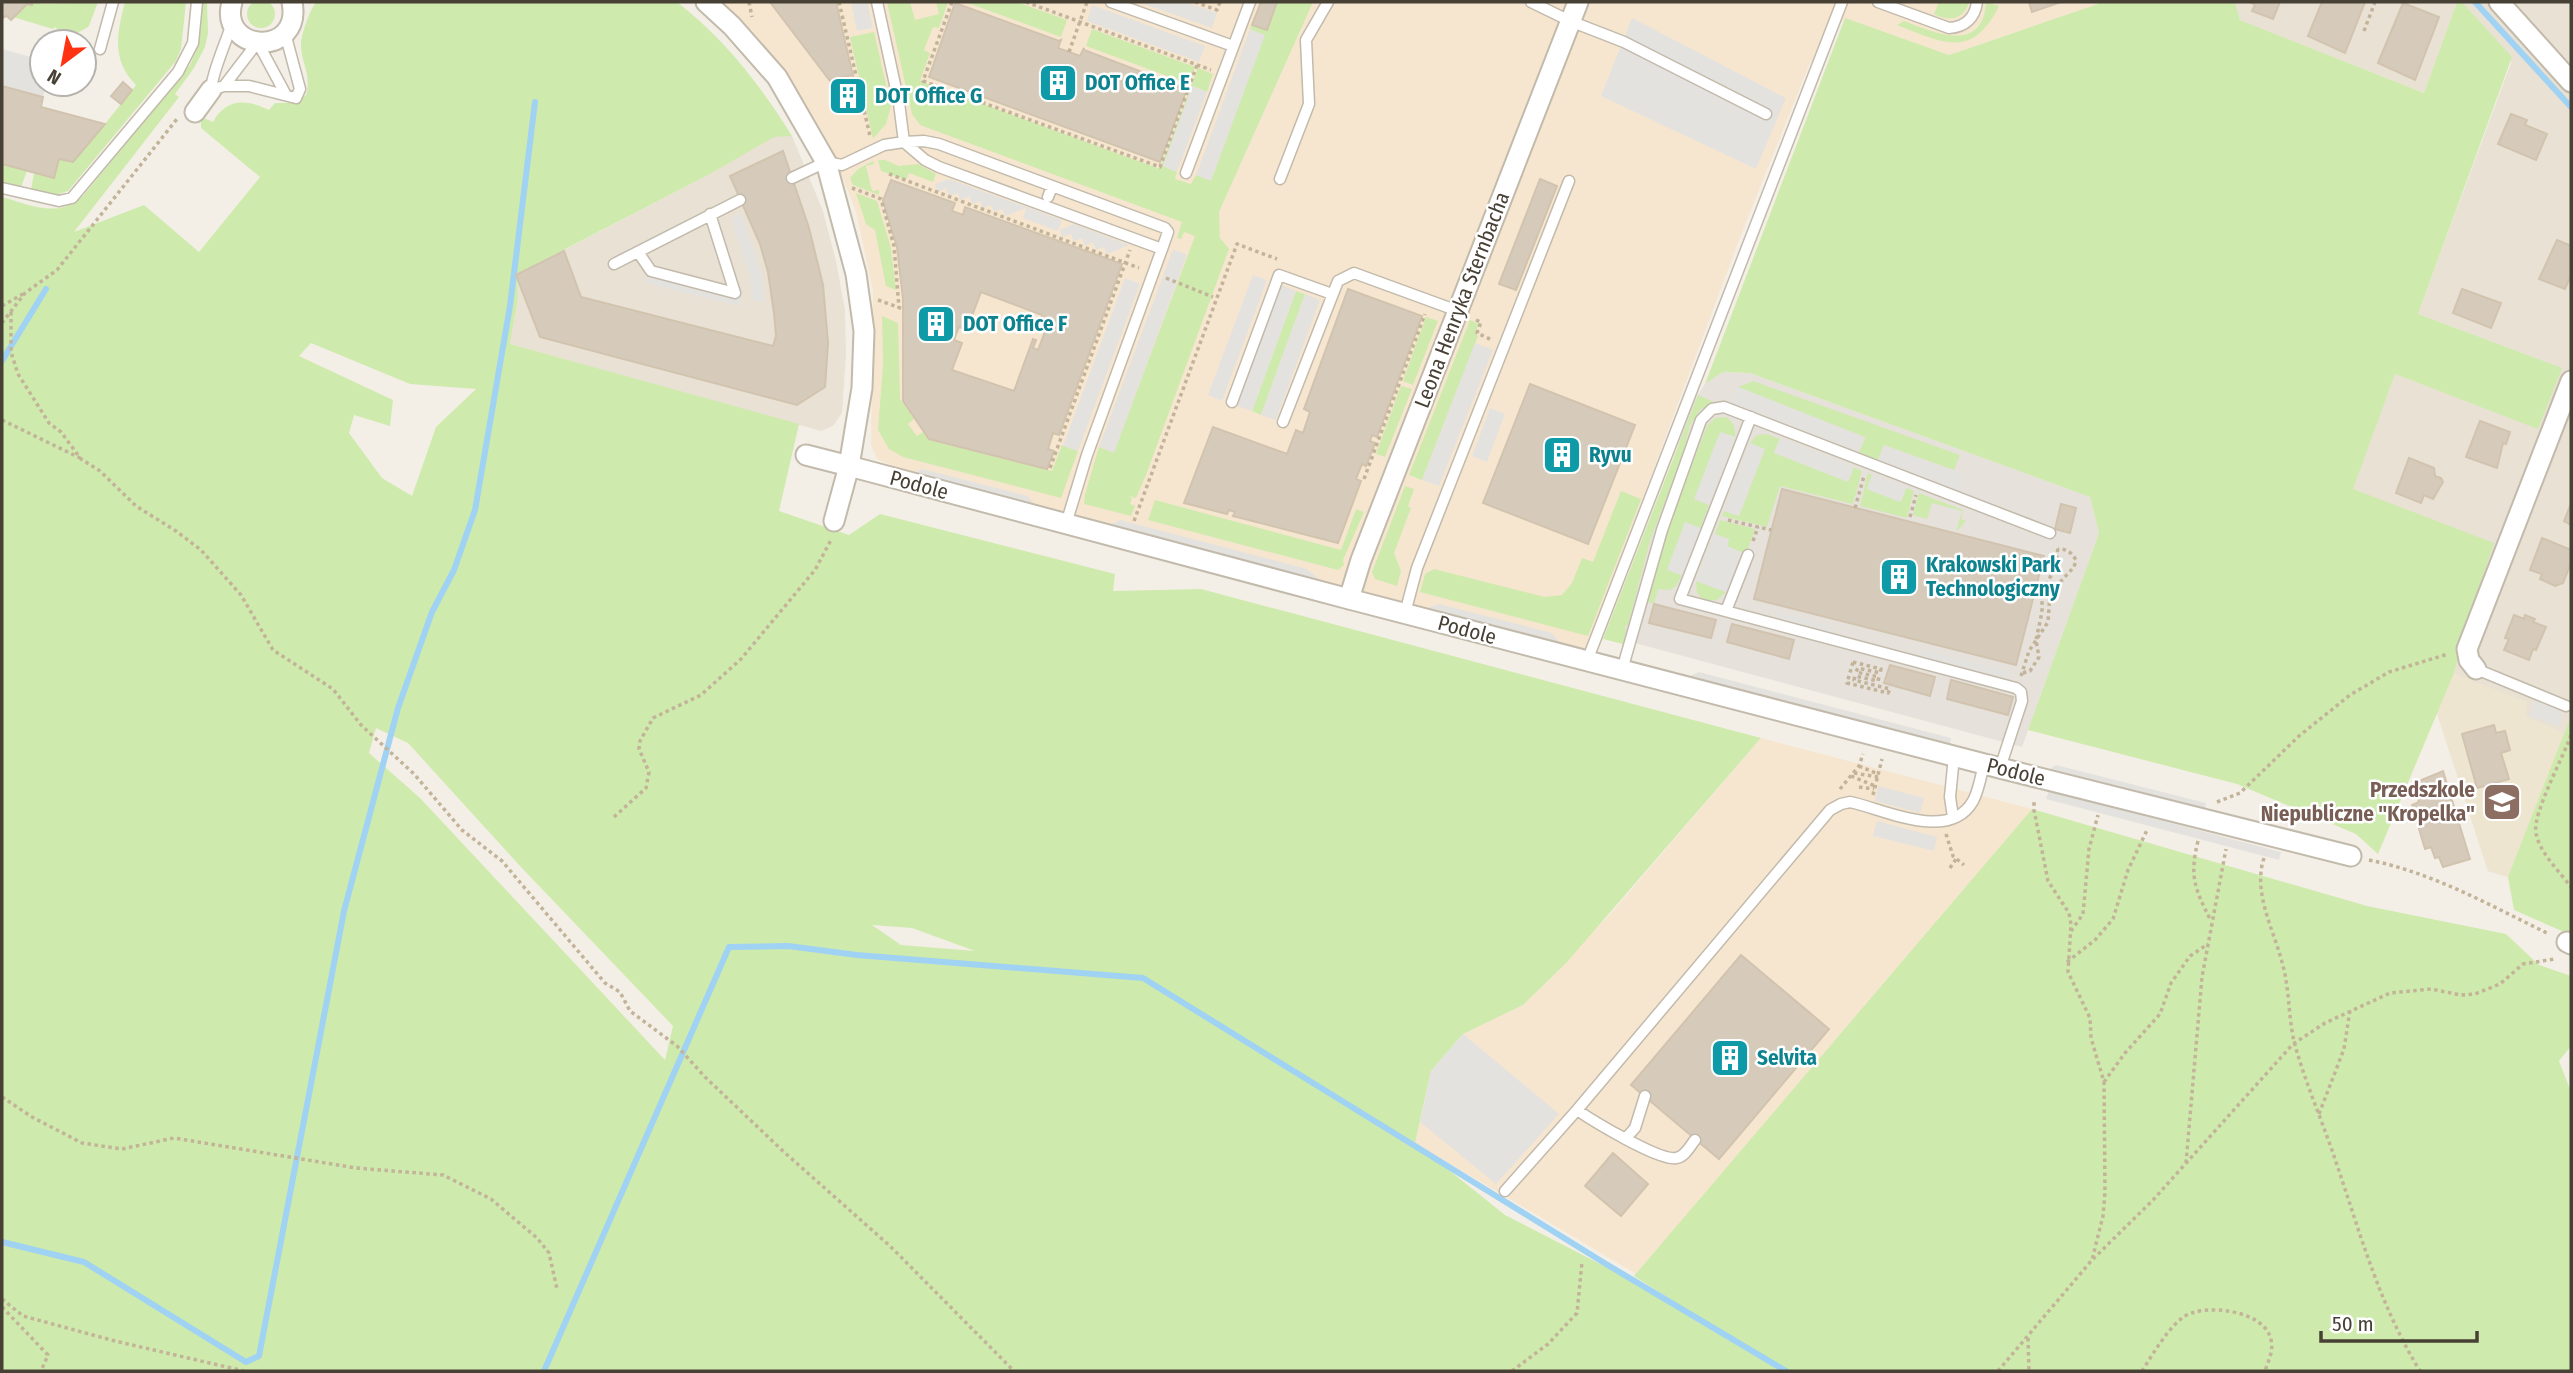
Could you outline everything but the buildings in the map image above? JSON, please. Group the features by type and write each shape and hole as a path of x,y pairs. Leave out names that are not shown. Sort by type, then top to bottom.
{"street":[{"path":"232,2 232,23 238,32 257,43 272,41 285,33 292,20 294,5"},
{"path":"706,2 732,26 777,77 826,162 856,274 864,331 862,388 849,466 834,521"},
{"name":"Leona Henryka Sternbacha","path":"1349,599 1361,560 1578,2"},
{"path":"2499,2 2571,82"},
{"path":"187,110 217,88"},
{"path":"2476,669 2469,660 2467,649 2571,381"},
{"name":"Podole","path":"806,455 1587,661 2351,856"}],"lane":[{"path":"100,49 113,2"},
{"path":"2,188 59,201 72,198 178,72 193,43 197,2"},
{"path":"877,2 900,103 904,142 925,160 939,167 1162,249"},
{"path":"1111,2 1233,47"},
{"path":"1186,173 1250,2"},
{"path":"1280,179 1309,104 1306,40 1328,2"},
{"path":"1531,2 1624,42 1766,114"},
{"path":"1587,661 1842,2"},
{"path":"1878,2 1949,28 1970,20 1977,2"},
{"path":"217,88 211,77 221,59 232,23"},
{"path":"217,88 249,86 296,98 300,89 285,33"},
{"path":"217,88 257,43 286,95"},
{"path":"792,178 826,162 842,166 884,145 924,141 939,144 1167,230 1087,454 1066,525"},
{"path":"1405,613 1417,568 1569,181"},
{"path":"1048,197 1052,187"},
{"path":"614,264 740,200"},
{"path":"638,252 650,271 735,293 710,214"},
{"path":"1283,422 1338,281 1354,273 1458,311"},
{"path":"1232,402 1279,275 1332,294"},
{"path":"1622,670 1662,530 1701,420 1712,409 1724,407 2050,533"},
{"path":"1505,1191 1577,1110 1832,808 1850,802 1910,820 1948,819 1964,811 1973,802 1992,766 2022,701 2021,692 2016,688 1680,599 1751,417"},
{"path":"1726,611 1748,555"},
{"path":"2476,669 2566,706"},
{"path":"1948,819 1954,756"},
{"path":"1626,1138 1635,1128 1645,1096"},
{"path":"1577,1110 1606,1129 1662,1156 1674,1159 1683,1155 1695,1140"}],"path":[{"path":"839,2 870,137 861,142"},
{"path":"952,2 923,81 1160,167 1197,65"},
{"path":"1026,2 1223,74"},
{"path":"1069,52 1087,2"},
{"path":"1195,2 1217,10 1220,2"},
{"path":"2364,30 2375,2"},
{"path":"2,306 57,270 187,110"},
{"path":"889,174 1215,297 1134,520"},
{"path":"850,187 881,199 894,246 901,309 876,300"},
{"path":"1050,468 1134,239"},
{"path":"2,323 25,293"},
{"path":"11,312 11,352 18,374 49,424 61,432 82,459"},
{"path":"1364,479 1425,314"},
{"path":"1477,333 1481,323"},
{"path":"2,420 82,459 100,471 136,506 201,550 241,595 273,650 334,689 361,725 414,774 462,830 502,861 605,983 620,992 631,1011 677,1046 705,1077 784,1152 890,1246 1014,1371"},
{"path":"1856,508 1868,463"},
{"path":"1910,517 1919,482"},
{"path":"1712,516 1771,530"},
{"path":"614,817 646,788 649,772 639,749 640,741 653,718 701,695 758,641 820,563 831,544 834,521"},
{"path":"2022,673 2030,671 2039,657 2036,640 2042,612 2042,594 2056,565 2058,549 2050,533"},
{"path":"2016,688 2029,650 2048,622 2050,593 2074,568 2076,560 2072,553 2058,549"},
{"path":"2216,802 2240,793 2299,736 2350,695 2389,672 2467,649"},
{"path":"1853,662 1881,669 1880,673 1857,668 1856,672 1879,677 1878,681 1855,676 1854,680 1890,689 1888,693 1847,683 1853,662"},
{"path":"2571,736 2538,816 2535,832 2549,858 2571,887"},
{"path":"1841,788 1859,766 1863,754"},
{"path":"1852,775 1875,789 1882,759"},
{"path":"1859,766 1878,775"},
{"path":"1852,775 1878,775"},
{"path":"2034,799 2048,881 2069,913 2071,924 2068,972 2090,1018 2091,1038 2104,1082 2105,1192 2103,1216 2092,1260"},
{"path":"2070,933 2082,914 2089,849 2098,815"},
{"path":"1948,819 1948,844 1957,860 1964,865"},
{"path":"2067,962 2095,940 2113,919 2128,870 2148,828"},
{"path":"2199,841 2192,864 2194,877 2197,892 2212,923"},
{"path":"2185,1165 2202,977 2227,849"},
{"path":"1998,1371 2092,1260 2185,1165 2295,1043 2350,1010 2390,993 2431,989 2475,995 2500,984 2523,964 2555,959 2569,943 2500,908 2434,880 2385,863 2351,856"},
{"path":"2264,858 2260,888 2284,968 2295,1043 2367,1262 2420,1371"},
{"path":"1957,860 1969,861"},
{"path":"1950,868 1957,860"},
{"path":"2104,1082 2161,1014 2171,983 2190,956 2208,944"},
{"path":"2319,1114 2344,1049 2350,1010"},
{"path":"2,1097 32,1117 82,1143 122,1149 174,1138 356,1168 443,1175 491,1199 537,1238 549,1253 557,1289"},
{"path":"1512,1371 1548,1345 1577,1313 1582,1262"},
{"path":"2,1299 23,1316 244,1371"},
{"path":"2,1307 48,1355 41,1371"},
{"path":"2142,1371 2182,1318 2207,1309 2254,1317 2264,1326 2271,1337 2272,1351 2265,1371"},
{"path":"2028,1337 2029,1371"}],"shaded area":[{"path":"722,2 2099,4 1949,55 1844,19 1809,65 1739,240 1585,653 909,473 877,459 871,445 873,291 856,212 831,147 791,81"},
{"path":"851,2 867,2 873,28 857,31"},
{"path":"1138,2 1186,2 1217,13 1212,28"},
{"path":"2235,2 2457,2 2424,93 2240,20"},
{"path":"2462,2 2571,2 2571,716 2508,877 2488,871 2437,713 2454,673 2469,617 2352,489 2395,374 2538,428 2561,368 2418,314 2511,63 2511,57"},
{"path":"1092,5 1205,46 1199,62 1087,21"},
{"path":"1632,18 1786,98 1756,169 1601,96"},
{"path":"1250,29 1265,35 1211,181 1196,175"},
{"path":"2,49 28,56 28,92 2,85"},
{"path":"1192,86 1207,92 1177,172 1163,166"},
{"path":"774,136 792,136 823,211 836,261 845,310 846,354 842,413 833,426 821,431 510,344 518,298 516,275 710,174"},
{"path":"949,179 1062,220 1058,231 1023,218 1026,208 1005,216 1002,209 994,212 991,205 983,208 980,201 972,204 969,196 960,200 958,193 949,196 946,188 938,192 935,184"},
{"path":"741,213 761,274 764,301 753,301 750,275 731,219"},
{"path":"1074,224 1129,245 1107,254 1104,247 1096,250 1093,242 1085,246 1082,238 1074,241 1071,234 1062,237 1060,230"},
{"path":"1173,249 1187,255 1114,453 1099,447"},
{"path":"647,274 742,298 740,306 645,283"},
{"path":"1253,275 1267,280 1222,401 1208,395"},
{"path":"1125,278 1140,284 1078,451 1063,446"},
{"path":"1281,285 1296,291 1252,411 1237,406"},
{"path":"1305,294 1320,300 1276,420 1261,415"},
{"path":"1475,343 1493,350 1439,486 1422,480"},
{"path":"1723,372 1750,373 2090,497 2099,533 2022,747 1616,638 1688,410 1705,384"},
{"path":"1738,387 1865,438 1859,452 1732,402"},
{"path":"1490,408 1505,414 1487,462 1472,456"},
{"path":"1720,432 1735,437 1709,505 1694,499"},
{"path":"1780,439 1854,467 1848,482 1774,453"},
{"path":"1750,443 1765,449 1739,516 1724,511"},
{"path":"1884,445 1965,476 1959,491 1878,460"},
{"path":"922,469 1028,496 1035,505 912,474"},
{"path":"1872,475 1906,488 1901,502 1867,489"},
{"path":"1120,520 1307,569 1320,580 1109,525"},
{"path":"1685,522 1700,528 1682,575 1667,570"},
{"path":"1715,534 1729,540 1727,546 1741,552 1726,592 1696,581"},
{"path":"1439,604 1552,633 1559,642 1428,608"},
{"path":"1778,612 1831,626 1830,633 1776,619"},
{"path":"1921,649 2011,672 2009,679 1919,656"},
{"path":"1699,672 1951,738 1949,748 1687,677"},
{"name":"Przedszkole Niepubliczne \"Kropelka\"","path":"2454,673 2527,702 2526,717 2565,733 2508,877 2488,871 2437,713"},
{"path":"2536,696 2566,706 2559,726 2529,716"},
{"path":"1761,738 2032,809 1636,1274 1415,1143 1420,1122 1463,1034 1523,1005 1612,912"},
{"path":"2056,765 2206,803 2205,811 2048,770"},
{"path":"1878,786 1924,798 1920,813 1875,801"},
{"path":"2049,791 2281,852 2279,860 2046,799"},
{"path":"1877,821 1937,837 1934,851 1873,836"},
{"path":"1463,1034 1559,1114 1496,1184 1420,1122 1431,1071"}],"green space":[{"path":"261,0 271,4 275,14 271,24 261,28 251,24 247,14 251,4"},
{"path":"33,2 98,2 86,28 50,28 13,17 27,4 31,5"},
{"path":"125,2 186,2 181,49 176,61 68,191 55,195 31,190 34,173 54,178 59,159 105,124 136,85 128,76 119,56 118,35"},
{"path":"202,2 207,2 208,33 205,47 175,94 179,97 74,232 144,205 199,252 260,177 201,128 201,117 213,122 224,108 231,105 253,104 269,110 275,103 293,103 306,95 308,81 301,40 316,2 677,2 726,47 768,99 792,136 774,137 710,174 517,274 518,298 510,344 799,424 779,511 849,535 880,514 1115,574 1113,591 1201,589 1761,738 1567,962 1523,1005 1463,1034 1431,1071 1415,1143 1505,1215 1678,1304 1634,1276 2032,809 2367,906 2506,934 2539,965 2571,976 2571,1046 2559,1061 2571,1092 2571,1371 2,1371 2,197 54,209 74,203 83,196 190,65 195,53","holes":["311,343 410,384 476,389 436,427 412,496 382,478 349,433 354,415 390,426 393,400 299,356","376,728 408,743 520,866 673,1026 665,1060 420,798 369,753","872,925 912,928 975,951 901,945"]},
{"path":"887,2 910,2 915,20 939,14 936,2 948,2 939,28 933,27 924,50 930,53 920,81 1160,169 1198,68 1213,74 1207,92 1193,86 1163,166 1177,172 1175,179 1191,184 1196,175 1211,180 1264,35 1250,29 1251,25 1267,31 1278,2 1313,2 1219,212 1220,238 1229,249 1146,475 1136,498 1129,496 1132,498 1130,504 1135,506 1131,516 1084,504 1085,494 1099,447 1114,452 1195,236 1184,232 1181,239 1177,238 1182,222 920,125 912,114"},
{"path":"965,2 1017,2 1067,20 1061,37"},
{"path":"1939,2 1969,2 1960,16 1945,18 1934,14"},
{"path":"1986,2 1999,6 1989,23 1967,40 1942,41 1897,25 1904,21 1942,34 1966,34 1976,29 1983,18"},
{"path":"2098,2 2235,2 2240,20 2424,93 2457,2 2462,2 2512,57 2418,314 2562,368 2538,429 2395,374 2353,489 2494,543 2469,617 2454,673 2378,854 2356,834 2237,784 2028,730 2099,533 2090,497 1750,373 1723,372 1705,384 1845,18 1949,55"},
{"path":"1092,29 1195,67 1189,84 1086,46"},
{"path":"874,32 891,106 886,124 873,139 850,37"},
{"path":"878,160 899,166 918,164 936,174 933,182 909,173 906,180 881,171"},
{"path":"873,161 874,164 866,166 872,191 879,190 879,195 853,185 850,178 858,169"},
{"path":"2,164 27,171 21,187 2,181"},
{"path":"856,193 877,201 891,248 896,290 886,286 875,230 866,224"},
{"path":"1296,291 1305,294 1261,415 1252,411"},
{"path":"882,316 898,323 900,399 914,419 908,424 917,436 923,432 929,440 1052,471 1062,445 1078,451 1061,498 903,457 889,449 878,430 883,364"},
{"path":"1426,317 1438,321 1413,385 1403,381"},
{"path":"1470,320 1479,324 1475,334 1478,336 1422,480 1409,475"},
{"path":"1753,381 1960,455 1954,470 1884,445 1878,460 1859,452 1865,437 1738,387"},
{"path":"1401,386 1412,389 1385,457 1376,454"},
{"path":"1698,395 1714,402 1700,410 1690,425 1683,454 1650,541 1628,625 1625,626 1623,644 1603,639"},
{"path":"1727,417 1734,426 1735,437 1721,432 1695,499 1709,505 1700,528 1686,523 1668,570 1682,575 1676,586 1670,590 1658,589 1654,604 1648,602 1665,541 1663,540 1707,426 1715,418"},
{"path":"1766,434 1780,439 1774,452 1848,481 1854,467 1862,471 1853,504 1780,486 1767,527 1722,516 1724,511 1739,516 1764,450 1750,443 1757,435"},
{"path":"1868,473 1872,475 1867,489 1900,502 1906,488 1914,491 1907,518 1860,506"},
{"path":"1405,486 1414,489 1408,506 1411,508 1394,553 1401,571 1397,586 1375,579 1372,572"},
{"path":"1621,491 1641,499 1588,636 1420,592 1425,574 1434,569 1545,597 1562,595 1572,583 1582,558 1593,562"},
{"path":"1919,493 1963,510 1961,519 1966,521 1956,532 1962,511 1932,503 1927,519 1913,515"},
{"path":"1155,500 1341,550 1356,509 1364,512 1343,560 1344,565 1338,570 1148,520"},
{"path":"1720,520 1755,529 1746,554 1727,546 1729,539 1715,534"},
{"path":"1696,581 1726,592 1717,600 1705,601 1697,593"},
{"path":"2571,716 2571,935 2514,910 2508,877"}],"waterway":[{"path":"2475,2 2571,107"},
{"path":"2,1242 84,1262 246,1362 259,1356 344,911 398,708 432,612 454,570 475,510 510,306 535,102"},
{"path":"2,361 46,289"},
{"path":"544,1371 729,947 788,946 857,955 1143,978 1606,1264 1786,1371"}],"place":[{"name":"DOT Office E","path":"1058,83"},
{"name":"DOT Office G","path":"848,96"},
{"name":"DOT Office F","path":"936,324"},
{"name":"Ryvu","path":"1562,455"},
{"name":"Krakowski Park Technologiczny","path":"1899,577"},
{"name":"Przedszkole Niepubliczne \"Kropelka\"","path":"2502,802"},
{"name":"Selvita","path":"1730,1058"}]}
